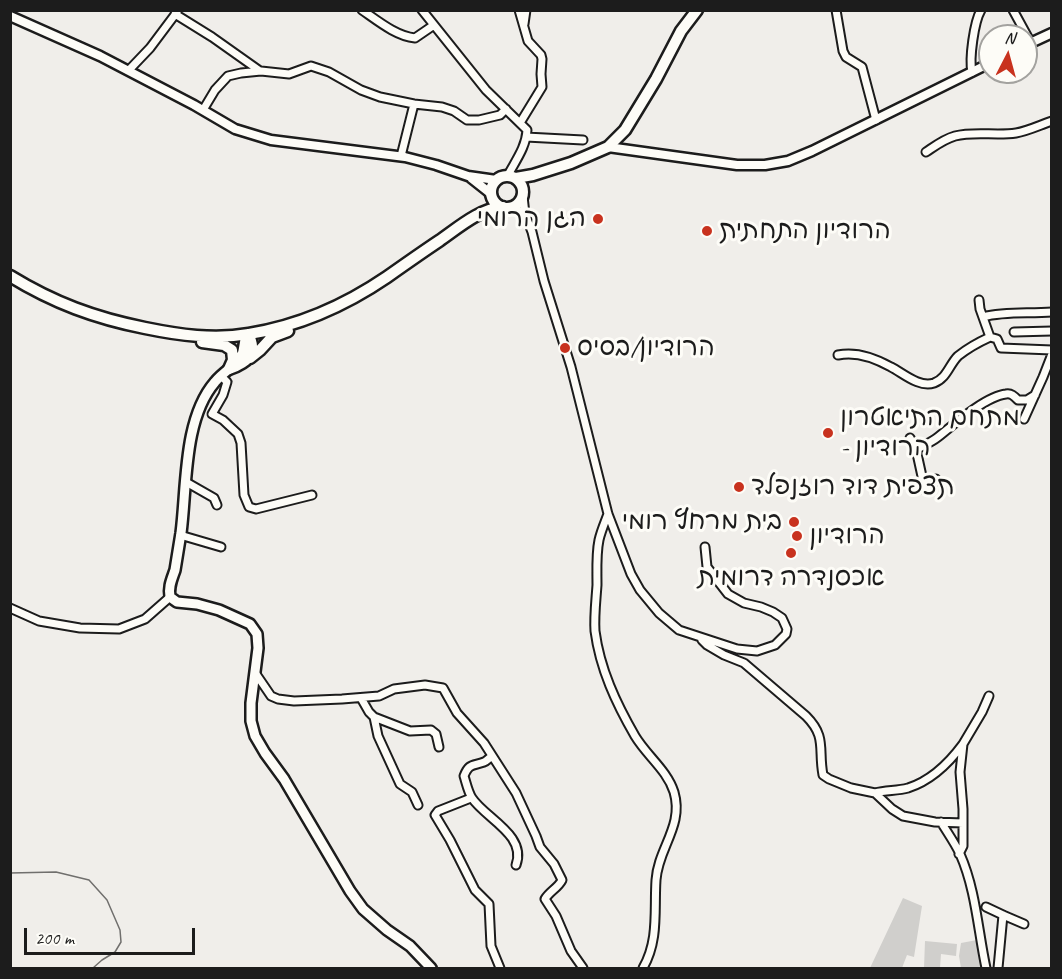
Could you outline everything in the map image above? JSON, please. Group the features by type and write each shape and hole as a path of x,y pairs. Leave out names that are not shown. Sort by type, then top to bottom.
{"main road":[{"path":"517,184 533,175 571,163 608,147 625,130 656,80 681,31 697,10"},
{"path":"10,276 81,312 119,323 183,335 214,337 248,334 290,324 344,303 376,284 469,220 487,202 492,184 500,177 517,184"},
{"path":"469,220 496,208 518,204 517,184"},
{"path":"490,193 494,202 505,208"},
{"path":"225,373 241,365 272,337 323,317 331,308"},
{"path":"119,323 129,331 156,337 224,345 232,351 233,360 225,373"},
{"path":"248,334 252,341 249,358"},
{"path":"248,334 244,339 244,351 241,357 215,382 200,410 187,454 180,534 175,570 169,590 170,597 177,602 219,610 249,624 257,634 256,674 251,704 251,721 255,736 284,779 363,909 410,946 431,969"}],"street":[{"path":"362,10 386,27 408,38 415,38 434,25"},
{"path":"422,10 486,90 527,130 517,184 571,368 608,514 624,559 640,590 679,630 737,649 757,651 775,645 786,634 787,628 782,618 773,612 744,603 728,594 707,567 705,547"},
{"path":"519,10 528,41 542,59 540,91 519,123"},
{"path":"523,26 526,10"},
{"path":"836,10 843,51 846,57 862,67 876,120"},
{"path":"972,72 978,15 981,10"},
{"path":"1013,10 1019,24"},
{"path":"129,70 150,48 177,12 261,71"},
{"path":"10,16 66,39 129,70 235,129 271,140 401,156 468,176 496,180"},
{"path":"1038,39 1052,33"},
{"path":"203,110 215,90 228,76 261,71 289,74 311,66 329,72 361,90 381,97 442,107 454,111 467,120 500,115 506,109"},
{"path":"608,147 737,165 765,165 788,161 978,69"},
{"path":"401,156 414,104"},
{"path":"926,152 942,141 955,136 1019,133 1052,120"},
{"path":"526,137 583,140"},
{"path":"468,176 490,193"},
{"path":"505,208 516,209 525,214"},
{"path":"979,300 990,336 998,339 1001,348 1052,352 1024,419"},
{"path":"983,317 997,313 1052,312"},
{"path":"1014,332 1052,330"},
{"path":"838,355 847,353 870,357 921,383 931,384 948,372 950,366 969,348 990,336"},
{"path":"225,373 227,381 223,395 213,414 238,434 241,443 244,495 249,507 256,509 312,495"},
{"path":"921,447 936,439 988,400 1008,393 1014,395 1018,400 1028,400 1035,395"},
{"path":"910,438 916,449 925,490 932,488 936,479"},
{"path":"186,482 214,498 217,505"},
{"path":"608,514 599,541 595,629 599,655 604,673 620,709 637,740 665,775 674,792 676,808 676,823 658,866 652,950 643,969"},
{"path":"180,534 221,547"},
{"path":"10,608 39,621 80,628 119,629 145,619 170,597"},
{"path":"701,638 707,645 724,655 744,663 814,724 820,736 823,775 851,788 875,793 909,788 923,782 952,759 982,712 988,696"},
{"path":"256,674 271,696 294,701 379,696 394,689 425,685 443,688 457,713 484,743 516,793 540,847 560,873 562,880 559,886 545,899 583,969"},
{"path":"361,698 374,717 410,731 430,730 436,734 439,747"},
{"path":"374,717 378,736 400,784 412,792 418,805"},
{"path":"960,854 963,846 960,772 963,744"},
{"path":"492,756 466,769 464,776 471,798 507,832 515,843 518,859 516,865"},
{"path":"875,793 903,816 963,823"},
{"path":"471,798 438,811 435,815 475,890 489,904 491,946 500,969"},
{"path":"940,822 960,854 974,898 986,969"},
{"path":"986,907 1024,924"},
{"path":"998,969 1003,915"}],"shaded area":[{"path":"903,898 922,906 914,957 907,955 902,968 870,968"},
{"path":"977,940 982,968 961,968 959,956 961,943"},
{"path":"925,941 957,944 956,956 941,954 940,968 924,968"}],"waterway":[{"path":"10,873 56,872 89,880 107,900 120,930 121,942 115,952 93,968"}],"place":[{"name":"הגן הרומי","path":"598,219"},
{"name":"הרודיון התחתית","path":"707,231"},
{"name":"הרודיון/בסיס","path":"565,348"},
{"name":"מתחם התיאטרון - הרודיון","path":"828,433"},
{"name":"תצפית דוד רוזנפלד","path":"739,487"},
{"name":"בית מרחץ רומי","path":"794,522"},
{"name":"הרודיון","path":"797,536"},
{"name":"אכסנדרה דרומית","path":"791,553"}]}
